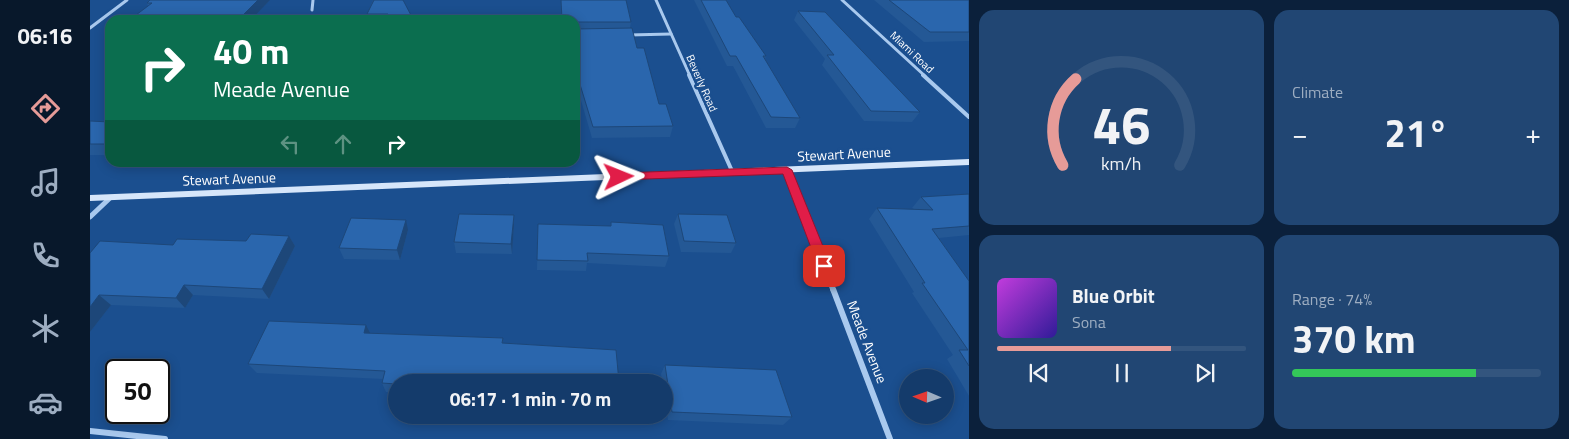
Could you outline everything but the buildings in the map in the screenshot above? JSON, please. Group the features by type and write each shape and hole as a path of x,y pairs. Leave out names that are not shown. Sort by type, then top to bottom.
{"main road":[{"name":"Stewart Avenue","path":"90,198 969,162"}],"street":[{"path":"107,15 127,0"},
{"path":"312,10 313,0"},
{"name":"Beverly Road","path":"656,0 732,172"},
{"name":"Miami Road","path":"842,0 969,117"},
{"path":"90,28 105,17"},
{"path":"621,35 671,34"},
{"name":"Meade Avenue","path":"787,170 890,439"},
{"path":"90,217 110,198"},
{"path":"90,431 165,439"}],"route":[{"path":"619,177 787,170 824,266"}]}
